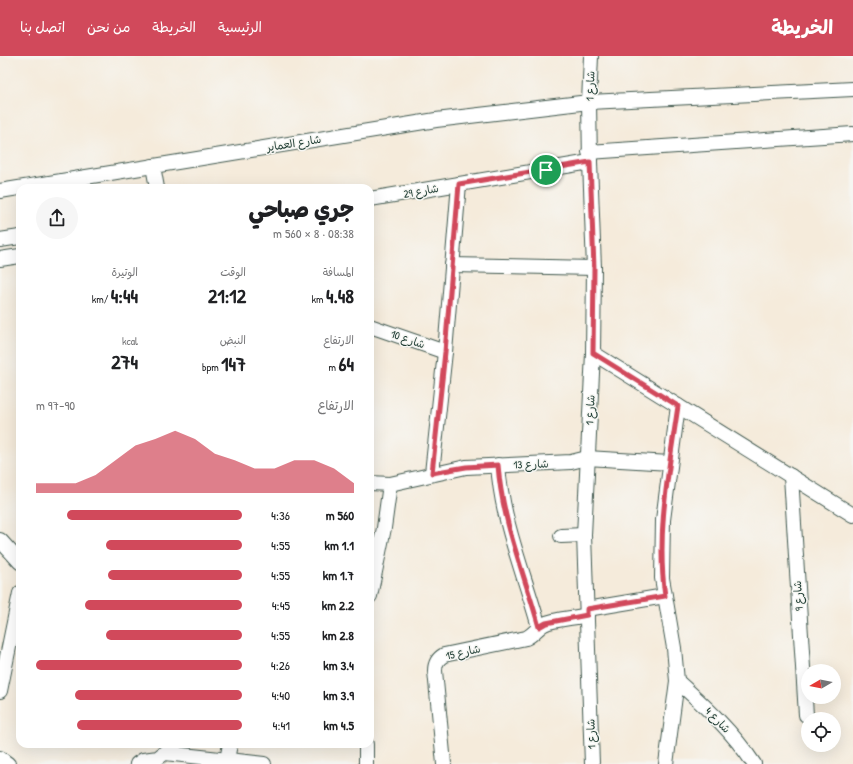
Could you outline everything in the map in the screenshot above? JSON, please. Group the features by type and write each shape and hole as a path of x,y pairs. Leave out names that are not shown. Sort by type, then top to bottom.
{"street":[{"name":"شارع 1","path":"591,56 589,102 594,268 593,353 584,535 592,764"},
{"name":"شارع العماير","path":"43,184 436,120 589,102 853,89"},
{"name":"شارع 29","path":"374,198 459,184 590,157 853,134"},
{"path":"153,166 156,184"},
{"path":"432,473 445,352 459,184"},
{"name":"شارع العماير","path":"0,191 16,188"},
{"path":"0,240 16,238"},
{"path":"0,259 16,257"},
{"path":"452,265 594,268"},
{"name":"شارع 10","path":"374,327 445,352"},
{"path":"593,353 853,515"},
{"path":"666,764 677,682 674,648 662,578 663,520 678,406"},
{"name":"شارع 13","path":"374,483 390,484 432,473 466,467 571,462 587,458 670,463"},
{"path":"498,465 504,507 515,550 539,627"},
{"name":"شارع 9","path":"791,476 806,712"},
{"path":"374,577 384,528 390,484"},
{"path":"561,536 584,535"},
{"path":"0,540 16,558"},
{"name":"شارع 15","path":"444,764 435,671 436,662 444,655 526,638 546,623 587,612 665,596"},
{"path":"0,691 16,613"},
{"name":"شارع 4","path":"677,682 711,711 728,729 744,748 754,764"},
{"path":"136,764 142,760 158,758 170,748"},
{"path":"175,748 227,760 264,764"},
{"path":"227,760 229,748"},
{"path":"366,748 366,764"},
{"path":"0,758 8,764"}],"route":[{"path":"590,162 594,268 593,353 678,406 663,520 662,578 665,596 587,609 587,615 546,623 539,627 513,544 500,487 498,465 466,467 432,473 445,352 459,184 546,170 590,162"}]}
